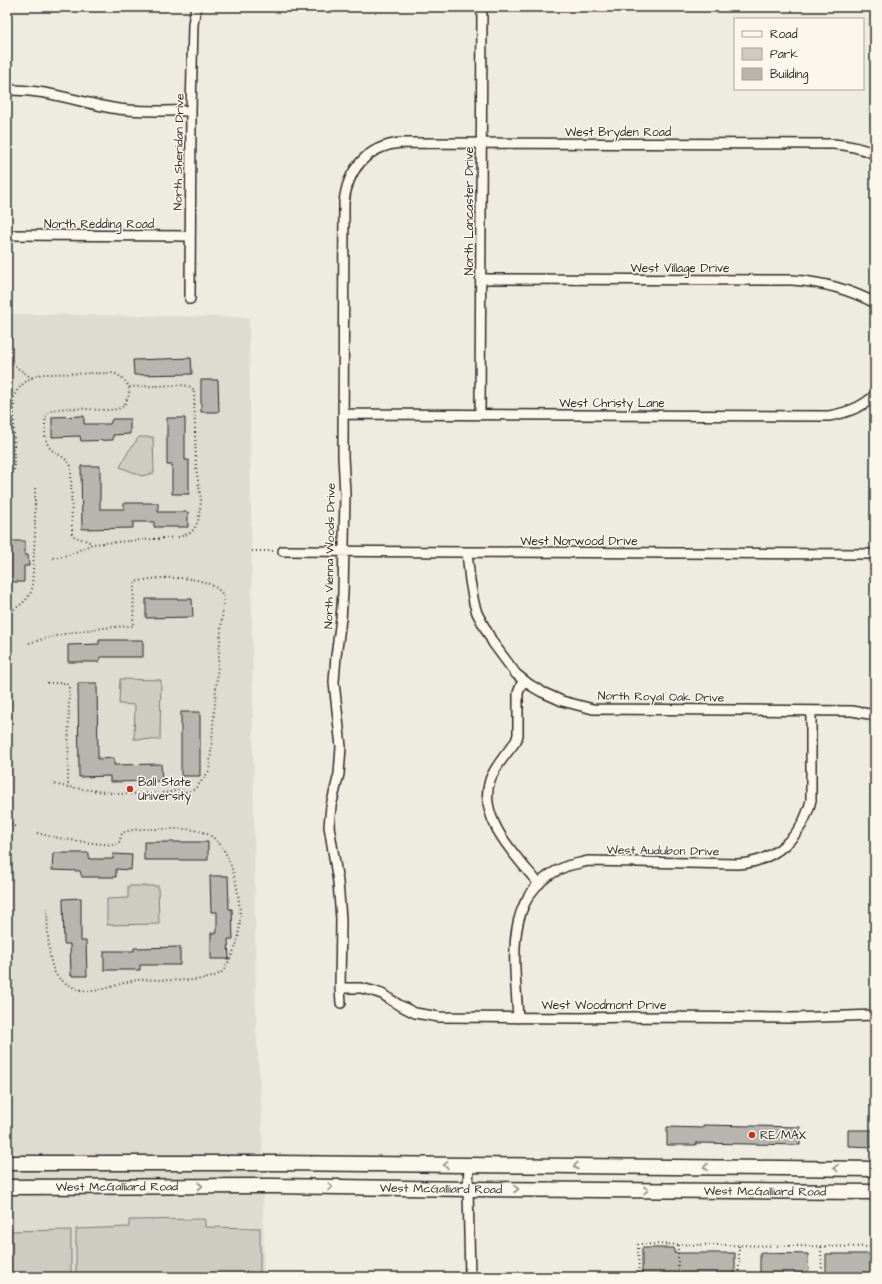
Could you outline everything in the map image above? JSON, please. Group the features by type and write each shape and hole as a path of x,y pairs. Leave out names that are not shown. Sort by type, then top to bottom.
{"main road":[{"name":"West McGalliard Road","path":"7,1163 875,1169"},
{"name":"West McGalliard Road","path":"7,1187 273,1186 875,1192"}],"street":[{"name":"North Sheridan Drive","path":"190,299 191,111 193,24 196,7"},
{"name":"North Lancaster Drive","path":"480,414 482,7"},
{"path":"7,90 39,91 126,110 191,111"},
{"name":"West Bryden Road","path":"364,159 380,148 390,144 482,143 833,144 862,148 875,154"},
{"name":"North Vienna Woods Drive","path":"341,1003 341,919 338,882 329,826 331,806 339,774 341,747 334,682 341,619 344,552 344,203 348,182 354,171 364,159"},
{"name":"North Redding Road","path":"7,235 190,236"},
{"name":"West Village Drive","path":"481,279 792,280 808,281 835,286 860,295 875,303"},
{"name":"West Christy Lane","path":"343,414 829,416 850,411 861,406 875,395"},
{"name":"West Norwood Drive","path":"283,551 875,554"},
{"name":"North Royal Oak Drive","path":"467,552 474,604 481,623 493,643 516,674 542,692 562,701 593,709 852,711 869,714 875,717"},
{"path":"524,680 518,693 518,735 516,741 491,779 488,787 488,808 495,825 505,840 539,884"},
{"name":"West Audubon Drive","path":"518,1018 515,948 517,926 519,916 529,896 539,884 557,871 588,861 738,864 759,860 778,850 788,843 805,819 811,800 811,711"},
{"name":"West Woodmont Drive","path":"340,988 361,988 373,991 382,994 407,1009 423,1015 440,1017 518,1018 633,1016 792,1018 875,1015"},
{"path":"469,1165 468,1189 470,1277"}],"path":[{"path":"7,358 16,367 32,378"},
{"path":"14,470 14,396 17,390 32,378 38,374 114,373 123,379 130,387"},
{"path":"53,558 69,555 92,544 179,537 194,530 198,521 201,500 196,467 194,390 192,387 181,385 130,387"},
{"path":"92,544 72,535 72,466 66,459 49,448 46,441 45,418 47,414 54,410 85,408 108,410 120,408 124,405 128,398 130,387"},
{"path":"7,614 27,600 32,589 35,533 34,487"},
{"path":"252,551 283,551"},
{"path":"29,643 50,637 88,630 133,626 135,582 162,579 193,579 215,587 222,592 224,597 210,764 209,771 197,787 192,791 186,792 180,790 166,793 119,794 52,784"},
{"path":"47,683 66,683 69,688 68,787"},
{"path":"7,822 16,827"},
{"path":"37,834 86,843 115,845 118,843 122,833 137,830 188,829 208,834 216,839 230,862 239,897 241,915 239,933 234,953 223,971 210,977 189,980 137,980 92,991 83,990 69,985 57,976 51,967 47,908"},
{"path":"639,1277 638,1244 875,1247"},
{"path":"678,1245 678,1277"},
{"path":"739,1246 739,1275 746,1277"},
{"path":"821,1246 822,1277"}],"shaded area":[{"name":"Ball State University","path":"7,314 249,317 256,1027 262,1121 264,1277 7,1277"}],"green space":[{"path":"139,437 153,437 154,473 142,476 120,467 128,452"},
{"path":"120,679 161,680 160,740 134,739 135,705 119,704"},
{"path":"128,886 158,886 159,924 107,925 107,899 128,898"},
{"path":"205,1219 205,1227 260,1228 260,1277 76,1277 76,1229 129,1227 129,1220"},
{"path":"71,1230 71,1277 7,1277 7,1231"}],"building":[{"path":"191,358 192,374 134,375 133,360"},
{"path":"201,380 218,380 219,412 201,412"},
{"path":"84,416 84,424 110,424 112,419 130,419 130,434 113,435 113,440 81,441 80,436 52,437 52,417"},
{"path":"167,418 185,418 185,460 189,460 189,494 172,494 172,465 167,465"},
{"path":"81,466 100,466 100,509 124,509 124,503 158,503 158,512 188,512 188,527 154,527 154,522 133,522 133,528 82,529"},
{"path":"7,541 25,541 25,555 28,555 29,566 24,566 24,582 7,582"},
{"path":"146,599 192,599 193,617 146,618"},
{"path":"99,640 143,640 143,657 100,657 99,662 68,662 68,645 99,644"},
{"path":"78,683 97,683 98,759 114,758 114,765 161,764 162,781 110,782 110,776 79,777"},
{"path":"181,712 200,712 200,776 181,776"},
{"path":"144,842 208,842 208,860 144,860"},
{"path":"53,853 89,853 89,859 113,859 113,854 132,855 131,870 116,869 116,877 82,877 80,871 52,870"},
{"path":"210,876 228,876 229,909 232,909 233,939 228,939 229,959 211,959 211,933 217,933 217,912 211,912"},
{"path":"81,898 81,941 86,941 87,976 71,976 70,944 64,944 63,899"},
{"path":"180,947 180,965 140,965 140,970 104,970 104,951 134,951 134,948"},
{"name":"RE/MAX","path":"703,1125 800,1127 800,1145 696,1143 696,1145 667,1145 667,1127 703,1128"},
{"path":"848,1130 875,1130 875,1147 848,1146"},
{"path":"642,1248 674,1248 674,1253 735,1253 735,1277 642,1277"},
{"path":"760,1253 808,1254 809,1277 760,1277"},
{"path":"826,1254 875,1254 875,1277 826,1277"}],"place":[{"name":"Ball State University","path":"130,789"},
{"name":"RE/MAX","path":"752,1135"}]}
